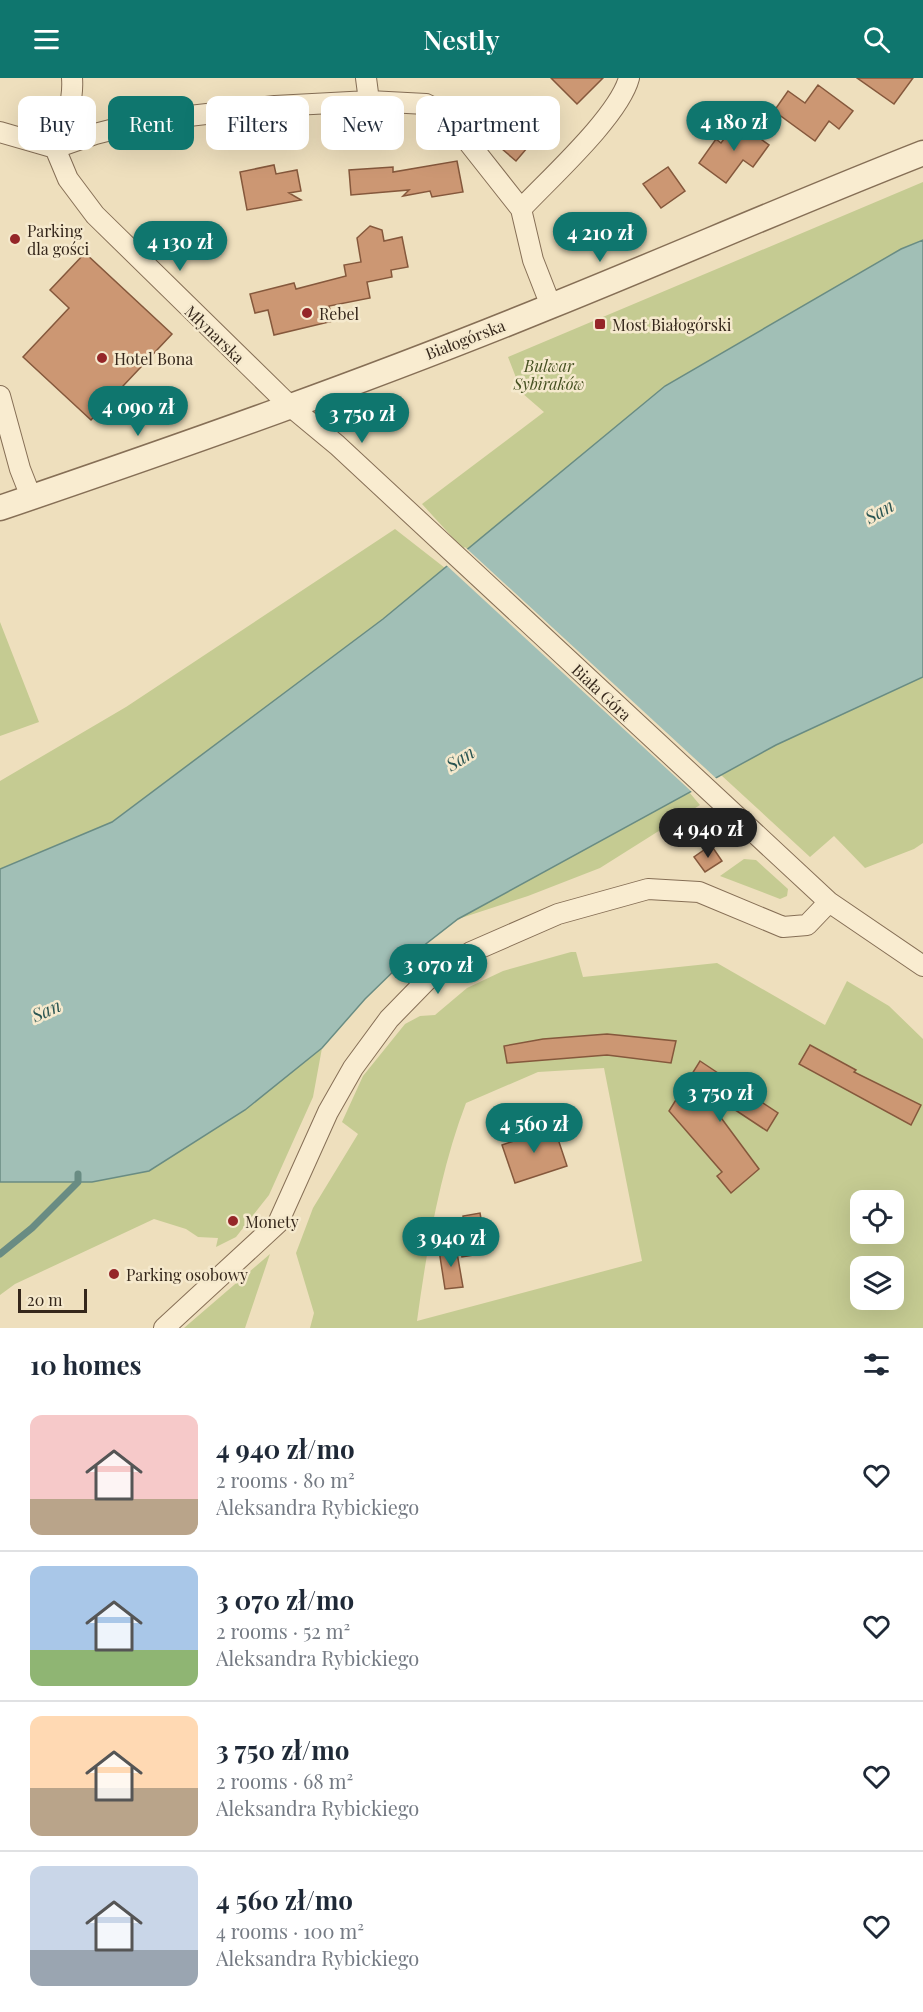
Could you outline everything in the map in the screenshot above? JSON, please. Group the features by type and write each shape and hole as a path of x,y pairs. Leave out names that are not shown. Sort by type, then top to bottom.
{"street":[{"path":"72,78 72,96"},
{"path":"366,78 368,96"},
{"path":"521,209 596,128 626,91 629,78"},
{"path":"96,134 146,121 321,103"},
{"path":"404,103 426,105 446,114 521,209 533,260 551,306"},
{"path":"0,132 18,137"},
{"name":"Młynarska","path":"56,150 68,178 95,215 290,406"},
{"name":"Białogórska","path":"0,508 290,406 551,306 777,210 923,153"},
{"path":"0,396 20,469 31,497"},
{"name":"Biała Góra","path":"290,406 336,445 829,902 923,966"},
{"path":"164,1328 278,1223 328,1112 353,1068 389,1019 427,980 471,952 558,914 648,889 699,892 783,927 807,925 829,902"}],"green space":[{"name":"Bulwar Sybiraków","path":"923,182 923,240 901,249 665,386 465,551 422,504 544,412 522,393 508,357"},
{"path":"395,529 445,568 383,619 112,822 0,869 0,781 126,707"},
{"path":"0,622 39,722 0,736"},
{"path":"923,677 923,843 914,849 865,868 834,836 810,857 721,775 776,745"},
{"path":"689,792 700,805 600,868 528,896 458,919"},
{"path":"744,859 756,860 788,889 787,896 780,899 720,876"},
{"path":"576,952 583,977 717,963 825,1025 847,981 889,1006 923,1039 923,1328 310,1328 314,1313 296,1253 313,1208 358,1134 342,1122 363,1076 405,1024 420,1016 435,1015 467,988 503,971","holes":["604,1068 642,1261 417,1321 425,1266 442,1183 466,1103 538,1072"]},
{"path":"322,1048 313,1097 269,1195 236,1237 216,1247 218,1238 198,1237 186,1229 154,1219 15,1284 0,1295 0,1182 92,1182 149,1171 245,1110"},
{"path":"270,1254 245,1328 184,1328"}],"water":[{"name":"San","path":"923,240 923,677 776,745 458,919 404,961 365,999 322,1048 245,1110 149,1171 92,1182 0,1182 0,869 112,822 383,619 665,386 901,249"}],"pier":[{"path":"465,547 718,780 693,793 445,564"}],"building":[{"path":"551,78 603,78 577,104"},
{"path":"857,78 913,78 894,104"},
{"path":"818,85 853,111 839,129 829,121 815,141 774,111 788,91 805,103"},
{"path":"737,122 769,145 753,167 743,160 726,183 699,163 716,139 721,143"},
{"path":"503,150 525,150 516,161"},
{"path":"457,161 463,192 432,197 430,191 403,196 409,190 351,195 349,170 393,167 393,172"},
{"path":"274,165 276,174 297,170 301,191 289,193 301,200 247,210 240,172"},
{"path":"668,167 685,191 661,208 643,184"},
{"path":"370,226 382,230 384,241 402,237 408,267 391,270 392,277 367,282 370,298 329,306 333,321 274,335 268,310 255,313 250,294 294,283 296,289 346,276 344,265 361,262 357,238"},
{"path":"85,253 172,334 91,420 23,357 69,308 50,290"},
{"path":"711,845 722,861 705,872 694,857"},
{"path":"607,1034 676,1041 671,1063 607,1055 507,1063 504,1046 543,1039"},
{"path":"810,1045 856,1070 854,1072 921,1105 911,1125 799,1064"},
{"path":"700,1061 778,1113 767,1131 696,1084 759,1169 731,1193 717,1176 722,1172 669,1111"},
{"path":"534,1125 537,1133 554,1127 567,1166 515,1183 502,1145 520,1139 517,1130"},
{"path":"480,1213 487,1253 462,1257 457,1227 464,1225 463,1216"},
{"path":"456,1247 463,1287 445,1289 439,1250"}],"waterway":[{"path":"0,1254 32,1228 78,1182 78,1174"}],"place":[{"name":"Parking dla gości","path":"15,239"},
{"name":"Rebel","path":"307,313"},
{"name":"Most Białogórski","path":"600,324"},
{"name":"Hotel Bona","path":"102,358"},
{"name":"Monety","path":"233,1221"},
{"name":"Parking osobowy","path":"114,1274"}]}
